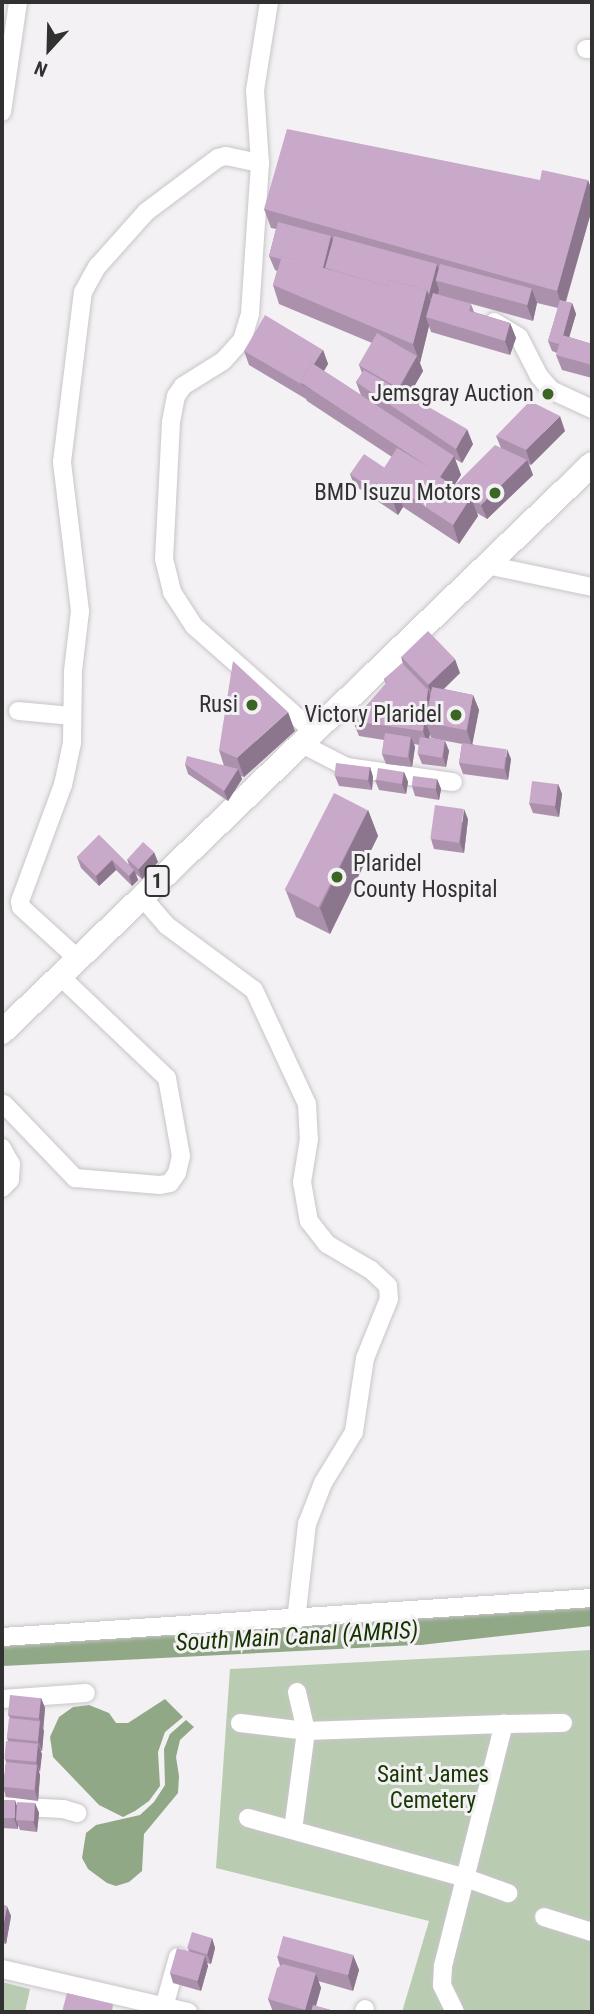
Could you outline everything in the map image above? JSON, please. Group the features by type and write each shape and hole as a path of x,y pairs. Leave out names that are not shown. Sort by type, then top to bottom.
{"highway":[{"name":"1","path":"2,1031 592,464"}],"street":[{"path":"2,112 18,2"},
{"path":"269,2 256,90 260,163 250,314 242,340 223,361 183,386 176,396 164,559 172,592 194,626 307,737 347,767 453,782"},
{"path":"4,1104 75,1178 160,1185 170,1183 177,1173 181,1156 167,1079 69,968 20,901 63,785 72,743 71,716 80,611 62,462 83,292 97,267 146,212 218,158 226,156 260,163"},
{"path":"477,315 501,324 519,337 540,376 551,390 592,409"},
{"path":"487,565 592,587"},
{"path":"18,711 71,716"},
{"path":"142,897 166,925 254,990 307,1104 309,1139 302,1182 309,1221 327,1244 371,1270 388,1286 389,1299 365,1358 354,1432 323,1483 307,1524 296,1620"},
{"path":"2,1148 11,1164 10,1180 2,1188"},
{"path":"2,1637 296,1620 592,1598"},
{"path":"293,1830 306,1731 297,1692"},
{"path":"2,1699 86,1693"},
{"path":"240,1723 306,1731 563,1723"},
{"path":"455,2012 442,1985 442,1975 504,1724"},
{"path":"2,1806 63,1809 77,1813"},
{"path":"248,1818 466,1878 508,1893"},
{"path":"544,1917 592,1932"},
{"path":"164,2007 178,1957"},
{"path":"2,1969 188,2012"}],"green space":[{"name":"Saint James Cemetery","path":"592,1650 592,2012 402,2012 429,1921 216,1868 230,1669"},
{"path":"2,1982 30,1989 25,2012 2,2012"}],"shaded area":[{"path":"165,1699 183,1717 165,1732 158,1752 160,1786 149,1801 135,1811 123,1817 99,1805 53,1757 50,1737 59,1717 73,1707 89,1705 109,1713 116,1723 128,1723"},
{"path":"186,1720 194,1727 180,1740 176,1757 178,1793 144,1834 142,1871 129,1882 116,1886 107,1883 88,1869 82,1858 86,1833 96,1825 140,1815 154,1802 165,1785 164,1749 170,1734"}],"building":[{"path":"287,129 540,180 542,170 588,180 557,291 264,209"},
{"path":"278,222 331,236 323,268 282,256 281,259 269,256"},
{"path":"334,236 437,264 429,294 427,290 389,280 387,286 325,268"},
{"path":"282,256 387,286 389,280 427,290 413,344 273,285"},
{"path":"440,264 532,289 527,305 436,280"},
{"path":"433,293 471,304 469,311 510,323 505,341 426,317"},
{"path":"560,300 572,303 559,344 548,341"},
{"path":"265,315 323,350 314,364 312,363 301,384 244,351"},
{"path":"377,333 417,356 398,388 358,365"},
{"path":"562,335 592,344 592,365 556,355"},
{"path":"312,363 454,456 440,477 471,497 453,525 397,488 391,496 373,485 397,448 429,467 300,382"},
{"path":"364,370 467,429 456,449 356,382"},
{"path":"530,401 560,416 526,450 496,436"},
{"path":"495,445 527,460 481,505 454,486"},
{"path":"364,454 385,468 373,485 376,492 350,474"},
{"path":"428,631 455,659 428,685 401,657"},
{"path":"233,661 288,712 237,758 219,750"},
{"path":"402,663 427,689 387,683 384,679"},
{"path":"387,682 428,689 423,731 353,721"},
{"path":"432,687 473,695 466,730 425,722"},
{"path":"385,733 411,737 407,758 382,754"},
{"path":"420,737 445,741 442,758 417,754"},
{"path":"462,743 507,749 504,769 459,763"},
{"path":"187,756 238,769 224,791 185,764"},
{"path":"336,763 370,767 368,780 334,776"},
{"path":"378,768 404,772 402,784 376,780"},
{"path":"413,776 437,779 436,789 412,786"},
{"path":"532,781 558,784 555,806 529,803"},
{"path":"334,793 368,810 318,907 285,890"},
{"path":"435,805 464,809 459,843 430,839"},
{"path":"99,835 134,870 129,876 112,860 96,876 77,857"},
{"path":"143,842 154,852 139,869 128,859"},
{"path":"10,1695 41,1698 39,1718 8,1715"},
{"path":"9,1718 40,1721 38,1741 7,1738"},
{"path":"6,1741 38,1744 36,1762 4,1759"},
{"path":"6,1762 37,1765 34,1790 3,1787"},
{"path":"2,1800 15,1800 15,1818 2,1818"},
{"path":"17,1802 35,1803 34,1821 16,1820"},
{"path":"2,1904 7,1906 2,1934"},
{"path":"192,1932 212,1938 207,1954 187,1948"},
{"path":"283,1936 354,1955 348,1975 278,1956"},
{"path":"177,1948 205,1956 198,1981 170,1973"},
{"path":"283,1964 316,1973 305,2010 268,1999 277,1968"},
{"path":"67,1993 113,2004 112,2012 62,2012"},
{"path":"313,2005 334,2011 334,2012 311,2012"}],"waterway":[{"name":"South Main Canal (AMRIS)","path":"2,1652 419,1631 592,1612"}],"place":[{"name":"Jemsgray Auction","path":"548,394"},
{"name":"BMD Isuzu Motors","path":"495,493"},
{"name":"Rusi","path":"252,705"},
{"name":"Victory Plaridel","path":"456,715"},
{"name":"Plaridel County Hospital","path":"337,877"}]}
